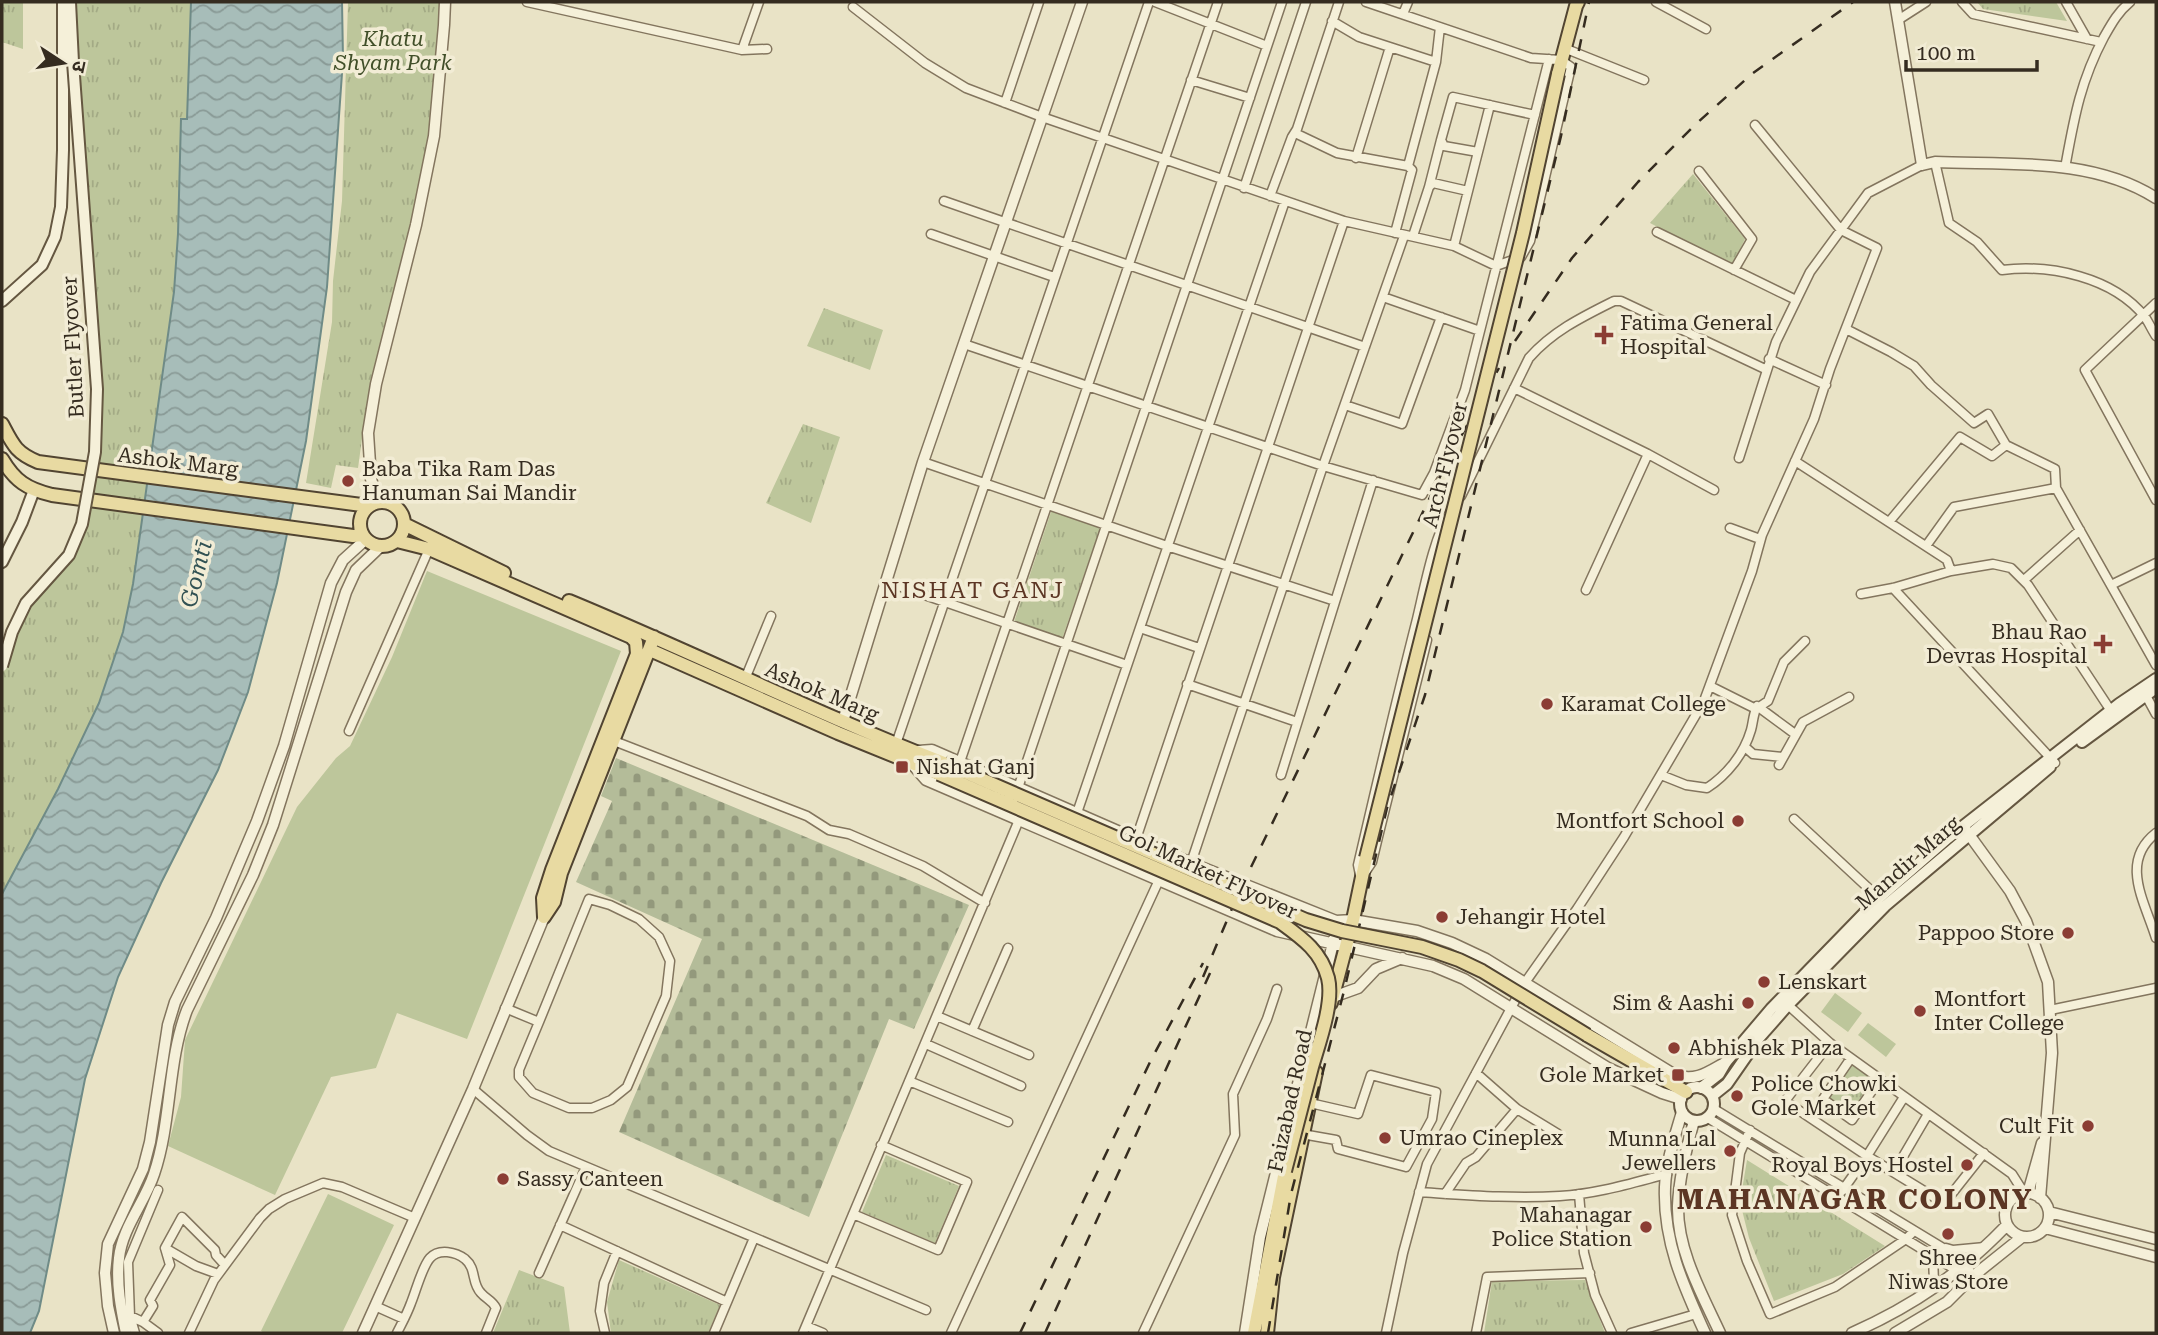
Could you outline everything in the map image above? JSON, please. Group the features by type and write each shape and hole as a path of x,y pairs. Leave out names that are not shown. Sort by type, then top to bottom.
{"main road":[{"path":"2,301 42,265 55,237 61,207 63,150 63,2"},
{"name":"Butler Flyover","path":"2,666 12,632 26,603 69,555 82,524 95,452 97,388 71,2"},
{"path":"1558,56 1576,3"},
{"name":"Arch Flyover","path":"1360,879 1523,233 1558,74 1558,56"},
{"path":"2,424 13,447 2,459 11,474 34,490 52,495 364,537"},
{"name":"Ashok Marg","path":"13,447 23,456 58,466 373,504"},
{"path":"2,562 34,490"},
{"path":"387,502 402,514 403,533 389,546 372,545 364,537 359,523 364,510 373,504 387,502"},
{"name":"Ashok Marg","path":"404,524 509,575 896,744 912,757"},
{"path":"397,541 429,549 631,637 636,642 637,654 552,870 543,898 544,918"},
{"path":"544,918 554,902 561,873 654,637"},
{"name":"Ashok Marg","path":"650,650 838,733 912,757"},
{"path":"1701,1088 1719,1074 1726,1062 1772,1009 1879,898 2053,760 2144,692 2156,679"},
{"path":"2144,692 2156,688"},
{"name":"Gol Market Flyover","path":"912,757 1306,920 1342,931 1422,947 1459,960 1672,1084 1684,1095"},
{"name":"Gol Market Flyover","path":"941,768 1280,922 1309,943 1319,957 1329,979 1324,1025 1284,1171 1254,1333"},
{"name":"Mandir Marg","path":"1712,1096 1727,1084 1759,1038 1788,1005 1885,906 1966,831"},
{"name":"Faizabad Road","path":"1267,1333 1273,1277 1301,1134 1333,997 1339,944 1353,920 1360,879"},
{"path":"1691,1088 1701,1088 1712,1096 1711,1114 1694,1121 1682,1112 1684,1095 1691,1088"}],"street":[{"path":"373,504 368,433 376,384 416,225 434,136 444,2"},
{"path":"527,2 742,50 767,49"},
{"path":"742,50 759,2"},
{"path":"1004,103 1039,2"},
{"path":"843,721 923,462 1082,2"},
{"path":"896,744 1149,2"},
{"path":"1155,2 1267,46"},
{"path":"960,762 1218,2"},
{"path":"1018,788 1282,2"},
{"path":"1244,188 1306,2"},
{"path":"1270,196 1295,133 1339,2"},
{"path":"1366,2 1531,58 1558,56 1644,80"},
{"path":"1403,14 1408,2"},
{"path":"1656,2 1706,29"},
{"path":"1895,2 1922,165"},
{"path":"1898,20 1926,2"},
{"path":"1962,2 1973,14 2101,42"},
{"path":"2066,2 2087,39"},
{"path":"2065,168 2078,101 2091,61 2119,12 2130,2"},
{"path":"853,7 925,63 966,88 1042,117 1344,221 1454,246 1496,267 1521,257 1530,241 1571,66 1558,56"},
{"path":"1332,22 1359,37 1437,62"},
{"path":"1408,166 1437,62 1440,27"},
{"path":"1356,158 1390,47"},
{"path":"964,344 1323,466 1422,495 1434,473 1465,390 1535,115 1558,56"},
{"path":"1192,80 1250,99"},
{"path":"1181,889 1323,466 1404,235 1429,187 1453,97 1535,115"},
{"path":"1454,246 1490,105"},
{"path":"1386,1333 1403,1252 1427,1164 1524,984 1597,878 1704,701 1752,570 1760,539 1814,419 1877,248 1841,230 1755,125"},
{"path":"1295,133 1337,153 1408,166 1412,170 1404,235"},
{"path":"1441,140 1444,146 1478,152"},
{"path":"1935,162 1949,223 1977,242 2002,270 2022,268 2059,271 2092,281 2119,294 2144,316 2156,336"},
{"path":"1739,458 1765,369 1796,300 1810,272 1868,193 1922,165 1935,162 2088,171 2118,179 2156,198"},
{"path":"1699,171 1752,239 1734,270"},
{"path":"1429,187 1433,184 1468,191"},
{"path":"944,201 1366,347"},
{"path":"1076,813 1285,201"},
{"path":"1126,866 1344,221"},
{"path":"1657,232 1796,300"},
{"path":"931,234 1054,278"},
{"path":"1383,298 1480,331"},
{"path":"1360,879 1358,864 1443,522 1464,491 1529,358 1567,324 1614,301 1621,301 1765,369"},
{"path":"2156,303 2085,370 2156,500"},
{"path":"1345,405 1402,424 1441,317"},
{"path":"1846,329 1914,366 1974,423 1988,414 2006,445 2055,469 2056,488 2156,665"},
{"path":"1769,359 1826,384"},
{"path":"1514,388 1714,490"},
{"path":"1889,522 1960,437 1992,456 2006,445"},
{"path":"1586,590 1648,454"},
{"path":"1795,461 1947,559 1951,571"},
{"path":"923,462 1335,601"},
{"path":"1281,775 1373,481"},
{"path":"1926,546 1954,507 2056,488"},
{"path":"1360,879 1372,862 1464,491"},
{"path":"1730,528 1760,539"},
{"path":"2024,580 2080,530"},
{"path":"114,1333 105,1273 108,1244 143,1169 150,1142 168,1025 175,1002 221,908 257,821 284,746 331,583 342,560 364,537"},
{"path":"126,1333 119,1299 119,1255 154,1174 178,1032 253,875 273,825 346,592 356,570 380,547"},
{"path":"349,731 429,549"},
{"path":"1861,594 1893,588 1951,571 1993,564 2011,568 2024,580 2113,714"},
{"path":"2110,585 2156,564"},
{"path":"887,582 1127,665"},
{"path":"1893,588 2053,760"},
{"path":"745,679 771,616"},
{"path":"1140,628 1199,648"},
{"path":"1661,775 1686,785 1707,788 1721,779 1745,747 1756,707 1768,701 1783,662 1805,641"},
{"path":"1187,684 1297,722"},
{"path":"1710,685 1756,707 1795,734"},
{"path":"2144,692 2156,714"},
{"path":"1745,747 1754,754 1781,761 1802,722 1849,697"},
{"path":"614,741 807,816 829,830 849,834 923,866 985,903"},
{"name":"Ashok Marg","path":"1336,921 1191,863 932,750 912,757 926,780 1277,931 1402,958 1433,966 1464,979 1608,1068 1662,1093 1684,1095"},
{"path":"1794,819 1879,898"},
{"path":"822,1333 805,1330 1019,820"},
{"path":"1966,831 2010,891 2026,921 2048,982 2052,1054 2040,1198"},
{"path":"2156,833 2138,854 2136,875 2156,938"},
{"path":"1218,906 1230,879"},
{"path":"951,1333 1158,880"},
{"path":"1253,920 1263,892"},
{"path":"589,899 610,905 639,919 659,937 670,961 666,996 627,1087 611,1100 592,1108 569,1108 533,1093 519,1077 519,1070 539,1022 589,899"},
{"path":"362,1333 473,1089 544,918"},
{"path":"1336,921 1353,920 1417,931 1452,943 1486,959 1675,1075 1692,1078 1703,1076 1726,1062"},
{"name":"Faizabad Road","path":"1245,1333 1260,1237 1286,1128 1339,944 1336,921"},
{"path":"972,1031 1008,948"},
{"path":"1333,997 1358,988 1376,969 1402,958"},
{"path":"2050,1010 2156,988"},
{"path":"1143,1333 1235,1135 1233,1094 1277,989"},
{"path":"1788,1005 1830,1043 1984,1153 2011,1174 2026,1193 2040,1198 2049,1212 2045,1228 2034,1236 2022,1237 2007,1225 2005,1211 2012,1199 2026,1193 2046,1132"},
{"path":"505,1008 539,1022"},
{"path":"937,1016 1029,1055"},
{"path":"1830,1043 1785,1101 1867,1156 1944,1202 1984,1153"},
{"path":"926,1044 1021,1086"},
{"path":"1851,1058 1823,1099 1852,1120 1880,1079"},
{"path":"1476,1073 1517,1109 1558,1134"},
{"path":"1301,1134 1336,1140 1338,1149 1406,1167 1432,1119 1436,1092 1371,1075 1358,1114 1310,1103"},
{"path":"909,1081 1008,1122"},
{"path":"473,1089 549,1151 926,1310"},
{"path":"1838,1198 1904,1097"},
{"path":"1445,1194 1466,1163 1476,1157 1517,1109"},
{"path":"1682,1112 1665,1184 1666,1212 1671,1251 1705,1333"},
{"path":"1711,1114 1750,1130 1966,1262 1972,1277"},
{"path":"1711,1114 1745,1142 1956,1270 1972,1277"},
{"path":"1894,1172 1928,1114"},
{"path":"1694,1121 1684,1157 1678,1207 1683,1246 1720,1333"},
{"path":"1750,1130 1740,1153 1732,1215 1747,1261 1770,1314 1835,1287 1914,1231"},
{"path":"853,1214 938,1250 967,1182 881,1145"},
{"path":"1411,1158 1427,1164"},
{"path":"539,1273 586,1167"},
{"path":"1419,1192 1495,1197 1561,1196 1604,1190 1667,1174"},
{"path":"188,1333 218,1274 260,1218 269,1209 301,1191 323,1183 342,1186 415,1218"},
{"path":"135,1333 130,1316 128,1262 158,1190"},
{"path":"1579,1194 1584,1253 1595,1295 1612,1333"},
{"path":"2049,1212 2156,1239"},
{"path":"143,1322 153,1306 150,1300 170,1265 166,1248 181,1217 215,1250 225,1265"},
{"path":"560,1225 727,1302"},
{"path":"1852,1333 1881,1320 1943,1284 1966,1262 1978,1256 2007,1225"},
{"path":"2045,1228 2156,1257"},
{"path":"1895,1333 1947,1301 2022,1237"},
{"path":"714,1333 754,1238"},
{"path":"1936,1245 1953,1250 1986,1247"},
{"path":"166,1248 196,1266 218,1274"},
{"path":"605,1333 600,1311 604,1283 617,1251"},
{"path":"397,1333 428,1259 442,1252 456,1254 465,1259 473,1268 476,1285 481,1294 493,1301 496,1308 486,1333"},
{"path":"1925,1294 1934,1283 1933,1256"},
{"path":"1476,1333 1488,1276 1590,1273"},
{"path":"375,1306 404,1319"},
{"path":"1631,1333 1696,1314"},
{"path":"130,1316 158,1333"}],"green space":[{"path":"2,2 23,2 23,49 2,42"},
{"path":"73,2 191,2 187,119 181,120 174,292 133,584 123,632 99,703 58,789 2,894 2,665 16,621 78,538 96,439"},
{"name":"Khatu Shyam Park","path":"348,2 441,2 430,139 414,226 365,417 358,468 336,465 331,488 306,483 332,322 333,281 342,201"},
{"path":"1977,2 2056,2 2067,21 1983,9"},
{"path":"1693,174 1745,239 1732,266 1650,223"},
{"path":"824,308 883,330 870,370 807,346"},
{"path":"803,424 840,437 811,523 766,503"},
{"path":"1052,509 1101,526 1062,639 1014,622"},
{"path":"427,571 621,651 467,1039 397,1013 376,1068 331,1077 275,1195 168,1146 181,1097 185,1040 297,807 336,758 350,746 392,657"},
{"path":"616,758 969,905 914,1029 889,1019 809,1217 619,1132 702,939 576,882 612,801 601,796"},
{"path":"1835,993 1862,1013 1848,1032 1821,1012"},
{"path":"1868,1023 1896,1044 1886,1057 1858,1035"},
{"path":"1850,1063 1876,1082 1851,1117 1825,1098"},
{"path":"886,1155 959,1186 935,1243 862,1212"},
{"path":"1747,1160 1885,1246 1843,1274 1774,1301 1749,1238 1740,1202"},
{"path":"328,1194 394,1225 342,1333 264,1333 261,1331"},
{"path":"619,1260 720,1305 708,1333 611,1333 607,1302"},
{"path":"519,1270 564,1287 570,1333 493,1333"},
{"path":"1585,1280 1605,1333 1484,1333 1492,1281"}],"water":[{"name":"Gomtī","path":"191,2 342,2 343,59 327,287 306,441 277,583 248,692 218,770 161,883 118,977 85,1079 39,1311 30,1333 2,1333 2,894 58,789 99,703 123,632 133,584 174,292 181,119 187,119"}],"railway":[{"path":"1268,1333 1291,1194 1344,991 1387,808 1425,695 1561,136 1589,2"},
{"path":"1515,341 1572,258 1638,182 1697,123 1753,73 1853,2"},
{"path":"1203,977 1239,892 1450,456 1499,368"},
{"path":"1020,1333 1151,1060 1203,963"},
{"path":"1045,1333 1211,971"}],"place":[{"name":"Fatima General Hospital","path":"1604,335"},
{"name":"Baba Tika Ram Das Hanuman Sai Mandir","path":"348,481"},
{"name":"Bhau Rao Devras Hospital","path":"2103,644"},
{"name":"Karamat College","path":"1547,704"},
{"name":"Nishat Ganj","path":"902,767"},
{"name":"Montfort School","path":"1738,821"},
{"name":"Jehangir Hotel","path":"1442,917"},
{"name":"Pappoo Store","path":"2068,933"},
{"name":"Lenskart","path":"1764,982"},
{"name":"Sim & Aashi","path":"1748,1003"},
{"name":"Montfort Inter College","path":"1920,1011"},
{"name":"Abhishek Plaza","path":"1674,1048"},
{"name":"Gole Market","path":"1678,1075"},
{"name":"Police Chowki Gole Market","path":"1737,1096"},
{"name":"Cult Fit","path":"2088,1126"},
{"name":"Umrao Cineplex","path":"1385,1138"},
{"name":"Munna Lal Jewellers","path":"1730,1151"},
{"name":"Royal Boys Hostel","path":"1967,1165"},
{"name":"Sassy Canteen","path":"503,1179"},
{"name":"Mahanagar Police Station","path":"1646,1227"},
{"name":"Shree Niwas Store","path":"1948,1234"}],"district":[{"name":"NISHAT GANJ","path":"973,590"},
{"name":"MAHANAGAR COLONY","path":"1855,1199"}]}
